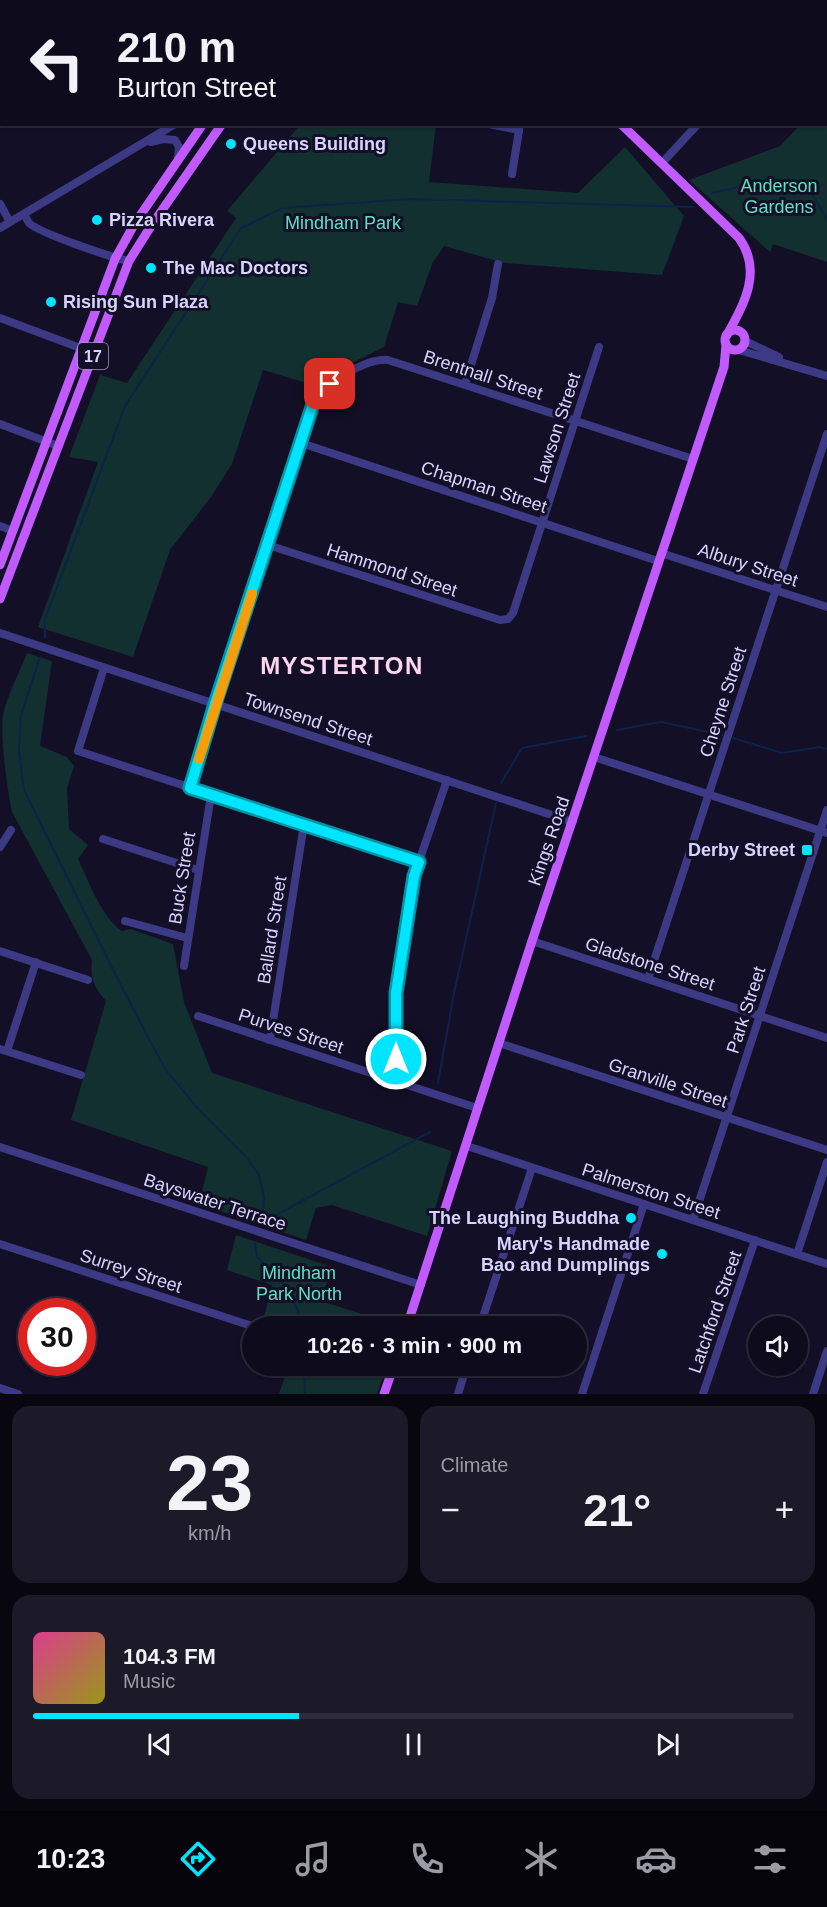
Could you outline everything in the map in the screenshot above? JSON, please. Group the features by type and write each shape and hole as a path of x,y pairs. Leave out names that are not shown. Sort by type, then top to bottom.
{"main road":[{"name":"17","path":"0,565 116,259 135,223 178,164 202,126"},
{"name":"17","path":"0,599 129,261 220,126"},
{"path":"623,126 739,238 747,250 751,267 742,306 726,340"},
{"path":"742,306 745,338"},
{"path":"726,340 735,330 745,338"},
{"name":"Kings Road","path":"724,367 745,338"},
{"path":"726,340 737,350"},
{"name":"Kings Road","path":"410,1316 532,941 724,367 726,340"},
{"path":"384,1394 390,1376"}],"street":[{"path":"0,228 172,126"},
{"path":"662,164 696,126"},
{"path":"512,174 519,127"},
{"path":"138,146 163,139 173,139 179,147 178,164"},
{"path":"0,204 10,222"},
{"path":"24,214 29,223 42,230 116,259 129,261"},
{"path":"465,384 492,298 498,264"},
{"path":"0,318 83,349"},
{"path":"745,338 799,367"},
{"name":"Lawson Street","path":"508,619 513,613 599,348"},
{"path":"737,350 827,376"},
{"name":"Brentnall Street","path":"190,788 215,704 313,404 330,384 374,361 388,360 693,459"},
{"path":"0,424 58,446"},
{"name":"Cheyne Street","path":"648,979 827,434"},
{"name":"Chapman Street","path":"301,443 542,522 659,557"},
{"path":"0,526 13,531"},
{"name":"Hammond Street","path":"268,545 500,620 508,619"},
{"name":"Albury Street","path":"659,557 827,607"},
{"name":"Townsend Street","path":"0,633 573,822"},
{"path":"104,668 78,751 419,862"},
{"path":"594,757 824,832"},
{"path":"396,1082 396,993 414,876 447,780"},
{"name":"Buck Street","path":"184,966 211,795"},
{"name":"Park Street","path":"693,1220 759,1016 824,832 827,810"},
{"name":"Ballard Street","path":"270,1040 304,824"},
{"path":"0,847 11,830"},
{"path":"103,839 198,870"},
{"path":"125,921 187,938"},
{"name":"Gladstone Street","path":"532,941 827,1038"},
{"path":"0,951 88,980"},
{"path":"36,963 4,1050 81,1075"},
{"name":"Purves Street","path":"198,1016 477,1108"},
{"name":"Granville Street","path":"499,1043 827,1150"},
{"name":"Palmerston Street","path":"466,1146 827,1264"},
{"name":"Bayswater Terrace","path":"0,1147 421,1285"},
{"path":"797,1254 827,1162"},
{"path":"483,1316 532,1168"},
{"path":"582,1394 644,1204"},
{"name":"Latchford Street","path":"703,1394 755,1240"},
{"name":"Surrey Street","path":"0,1244 242,1323"},
{"path":"813,1394 825,1365 827,1351"},
{"path":"458,1394 464,1376"},
{"path":"0,1388 18,1394"}],"green space":[{"name":"Mindham Park","path":"299,126 436,126 429,182 578,193 625,147 684,216 662,275 504,263 444,246 433,262 417,306 398,302 384,347 310,384 263,370 232,464 211,497 170,550 133,657 38,627 98,462 69,457 100,375 127,383 236,218 227,211"},
{"name":"Anderson Gardens","path":"799,126 827,126 827,262 773,244 770,252 689,180 780,146"},
{"path":"27,653 52,661 40,746 67,757 74,766 67,788 69,829 88,845 78,859 96,898 115,925 122,931 131,929 173,944 184,1002 212,1073 452,1151 427,1236 332,1205 316,1208 306,1240 199,1204 208,1167 71,1120 106,1001 94,982 92,960 12,812 3,750 3,714"},
{"name":"Mindham Park North","path":"236,1235 332,1267 321,1301 368,1316 264,1316 272,1285 227,1270"},
{"path":"285,1376 383,1376 377,1394 279,1394"}],"waterway":[{"path":"712,193 768,180 806,190"},
{"path":"811,192 827,220"},
{"path":"45,638 45,619 125,406 241,228 282,208 410,199 694,207"},
{"path":"40,657 21,715 19,750 24,790 165,1069 200,1111 246,1157 259,1175 264,1197 262,1222"},
{"path":"617,730 661,722 723,735"},
{"path":"501,783 522,748 586,736"},
{"path":"733,738 782,753 820,747 827,749"},
{"path":"438,1083 454,993 496,803"},
{"path":"263,1222 430,1132"},
{"path":"255,1243 257,1257 285,1285 299,1316"},
{"path":"304,1376 305,1394"}],"slow traffic":[{"path":"199,759 252,594"}],"place":[{"name":"Queens Building","path":"231,144"},
{"name":"Pizza Rivera","path":"97,220"},
{"name":"The Mac Doctors","path":"151,268"},
{"name":"Rising Sun Plaza","path":"51,302"},
{"name":"Derby Street","path":"807,850"},
{"name":"The Laughing Buddha","path":"631,1218"},
{"name":"Mary's Handmade Bao and Dumplings","path":"662,1254"}],"district":[{"name":"MYSTERTON","path":"342,666"}],"route":[{"path":"330,384 313,404 215,704 190,788 419,862 414,876 396,993 396,1059"}]}
